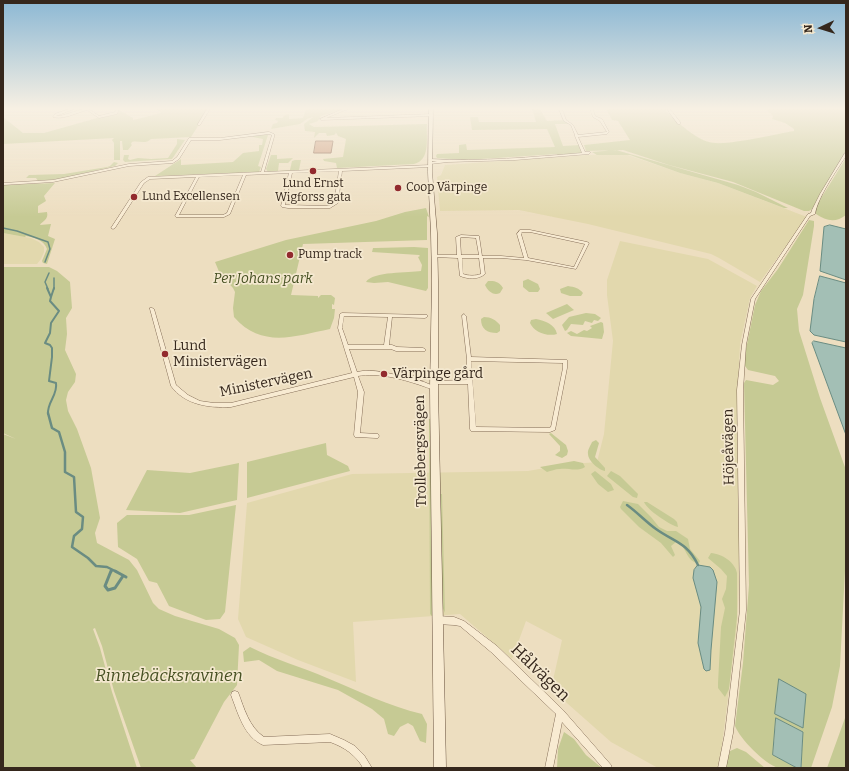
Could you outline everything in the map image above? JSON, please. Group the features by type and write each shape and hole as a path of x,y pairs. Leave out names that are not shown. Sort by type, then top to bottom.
{"street":[{"path":"3,184 53,182 129,165 173,162 178,158 186,145"},
{"path":"262,173 271,145"},
{"name":"Trollebergsvägen","path":"431,145 430,163 434,256 434,382 440,768"},
{"path":"580,145 584,153"},
{"path":"113,228 147,179 341,170 448,161 515,159 589,153"},
{"name":"Höjeåvägen","path":"722,768 729,733 743,610 740,390 744,345 750,310 753,299 762,285 809,215 813,214 817,202 846,154"},
{"path":"291,172 283,206 330,206 336,203 341,170"},
{"path":"198,176 177,216 228,214 245,174"},
{"path":"434,256 481,256 526,259 575,268 587,243 530,231 521,231 518,234 526,259"},
{"path":"458,236 478,237 481,256 483,274 477,277 464,277 461,275 458,236"},
{"name":"Ministervägen","path":"152,309 174,386 194,402 211,406 231,405 355,374 373,373 434,382"},
{"path":"376,436 357,435 361,392 340,328 342,314 425,316"},
{"path":"386,347 390,315"},
{"path":"464,316 469,360 473,429 550,430 554,426 565,361 469,360"},
{"path":"347,347 386,347 423,350"},
{"name":"Ministervägen","path":"401,378 422,378 434,382"},
{"path":"434,382 470,382"},
{"name":"Hålvägen","path":"438,620 462,623 494,649 560,713 608,768"},
{"path":"235,695 249,726 256,737 263,741 330,738 337,740 355,750 364,760 368,768"},
{"path":"549,768 560,713"}],"shaded area":[{"path":"625,154 680,173 718,183 807,217 760,282 711,254 588,224 519,210 440,211 437,177 441,175 445,165 586,155"},
{"path":"3,233 31,238 39,242 44,247 44,252 41,259 37,264 3,264"},
{"path":"620,241 708,259 757,286 750,298 740,344 738,388 740,559 737,627 719,768 658,768 611,742 551,689 562,640 526,621 512,659 460,614 353,622 356,682 298,660 246,637 238,619 247,503 352,474 528,471 562,465 597,462 604,434 613,341 607,295 607,280"}],"green space":[{"path":"114,145 120,145 120,160 114,160"},
{"path":"122,145 132,145 128,150 123,150"},
{"path":"176,145 182,145 172,159 125,162 123,160 124,155 129,155 128,159 130,160 138,158 168,158"},
{"path":"259,145 265,145 258,166 261,167 259,172 155,176 181,159 181,165 233,162 243,153 259,151"},
{"path":"345,145 427,145 423,158 414,164 337,168 336,163 324,161 323,159 343,157"},
{"path":"459,145 466,145 467,150 555,147 554,145 580,145 584,153 557,156 557,154 465,160 437,158 436,156 437,154 459,153"},
{"path":"584,145 846,145 846,151 812,209 809,211 804,211 733,182 669,165 623,150 586,151"},
{"path":"616,150 738,185 788,208 784,208 718,183 680,173 630,155 597,155 592,152"},
{"path":"271,155 277,155 277,159 293,158 288,163 279,163 278,171 290,170 292,161 301,160 299,170 268,172 266,169"},
{"path":"846,158 846,215 835,220 827,220 816,214 815,211 818,203"},
{"path":"114,162 118,163 115,166 60,179 38,181 36,178 26,178 29,175 64,174 107,167"},
{"path":"55,183 44,196 46,201 38,206 38,213 47,212 46,219 40,225 51,224 48,236 55,239 47,264 43,263 42,261 47,249 44,243 26,236 3,233 3,185"},
{"name":"Per Johans park","path":"426,208 429,217 427,216 427,240 303,244 291,295 318,296 318,298 321,295 331,295 335,298 334,305 332,304 332,309 335,309 334,318 330,329 292,337 267,337 245,327 234,317 233,308 235,292 220,274 215,262 286,240 376,221 405,212"},
{"path":"809,220 814,221 814,226 803,295 797,309 799,331 820,398 846,470 846,552 840,666 832,707 811,768 801,768 803,732 776,718 773,755 797,768 778,768 766,761 747,744 735,726 743,663 749,585 744,383 746,380 773,385 779,381 775,376 748,370 745,366 744,359 755,305 761,291 778,269"},
{"path":"373,248 428,248 428,288 426,291 388,282 366,282 370,278 383,274 421,271 422,265 418,257 420,256 419,255 372,252"},
{"name":"Rinnebäcksravinen","path":"3,267 49,267 57,271 70,282 72,308 66,318 67,334 65,350 76,374 75,382 68,392 66,400 68,411 77,429 91,468 100,518 95,533 97,543 129,560 137,570 153,603 159,609 175,616 219,629 235,638 239,645 237,685 224,702 194,759 190,760 197,768 141,768 114,691 102,646 95,628 93,629 137,768 3,768 3,434 16,439 3,433"},
{"path":"528,279 538,284 540,289 538,292 529,292 523,287 523,281"},
{"path":"488,281 494,281 500,284 503,288 500,293 495,294 489,291 485,285"},
{"path":"568,286 574,287 583,293 581,296 570,296 561,293 560,289"},
{"path":"567,304 574,310 553,319 546,313"},
{"path":"586,313 595,314 601,318 598,321 594,320 592,323 585,321 583,325 571,324 565,331 562,325 569,317"},
{"path":"484,317 491,318 497,322 500,325 500,331 493,333 485,330 481,322 481,319"},
{"path":"536,319 552,325 557,334 549,335 534,329 530,323 531,320"},
{"path":"601,322 603,323 604,332 602,339 571,336 567,333 571,331 577,334 584,330 587,331 592,328 590,326"},
{"path":"429,419 431,419 434,614 432,616 430,614"},
{"path":"551,433 566,445 568,451 567,455 562,458 555,455 560,451 560,446 549,434"},
{"path":"596,440 599,443 595,457 605,468 605,471 594,465 588,457 589,448 592,442"},
{"path":"326,443 327,455 348,466 350,471 247,498 247,462"},
{"path":"574,461 583,463 585,467 576,470 558,469 547,472 540,467"},
{"path":"239,463 237,500 180,513 126,510 147,470 190,473"},
{"path":"595,471 611,484 614,490 608,492 598,484 591,474"},
{"path":"611,471 620,476 638,494 637,498 633,497 607,476"},
{"path":"440,494 442,494 445,613 442,606"},
{"path":"623,501 638,504 659,527 667,531 676,531 688,539 690,549 700,561 699,563 691,560 680,544 676,542 671,546 675,555 673,557 661,543 639,527 621,509 620,507"},
{"path":"644,502 647,502 674,519 677,522 678,527 659,517 649,509"},
{"path":"236,505 225,612 220,619 206,620 169,606 157,583 149,581 137,559 118,547 117,523 127,515 189,515"},
{"path":"711,553 719,555 731,562 737,573 737,617 729,689 725,697 718,688 718,683 721,627 725,608 722,599 726,589 727,576 708,558"},
{"path":"250,647 385,703 422,714 427,724 426,743 420,741 413,726 408,723 400,727 394,736 388,734 384,719 372,709 338,690 277,671 259,660 244,662 243,652"},
{"path":"845,718 846,768 827,768"},
{"path":"564,732 574,739 586,755 602,768 557,768 558,749"},
{"path":"737,748 746,752 765,768 725,768 730,751"}],"water":[{"path":"830,225 846,229 846,280 820,271 824,227"},
{"path":"820,276 846,283 846,342 814,335 810,331 814,299"},
{"path":"814,341 846,348 846,435 812,343"},
{"path":"698,565 710,567 713,570 717,582 710,670 706,671 704,669 698,643 701,607 693,578 694,570"},
{"path":"779,679 806,694 803,728 775,714"},
{"path":"776,718 803,732 801,768 797,768 773,755"}],"building":[{"path":"315,145 332,145 331,153 314,153"}],"waterway":[{"path":"3,228 17,231 48,242 50,249 45,262"},
{"path":"48,289 45,282 49,273"},
{"path":"54,278 54,288"},
{"path":"47,288 51,297"},
{"path":"51,297 54,288"},
{"path":"48,413 56,383 49,381 52,348 50,345 45,343 50,333 51,323 59,311 50,301 51,297"},
{"path":"48,413 52,428 59,432 65,452 65,472 74,477 76,512 83,517 82,529 74,536 72,547 88,558 96,566 107,567 115,571"},
{"path":"627,505 656,529 685,547 694,557 698,565"},
{"path":"111,571 105,586 108,590 115,588 123,576"},
{"path":"115,571 126,577"}],"place":[{"name":"Lund Ernst Wigforss gata","path":"313,171"},
{"name":"Coop Värpinge","path":"398,188"},
{"name":"Lund Excellensen","path":"134,197"},
{"name":"Pump track","path":"290,255"},
{"name":"Lund Ministervägen","path":"165,354"},
{"name":"Värpinge gård","path":"384,374"}]}
